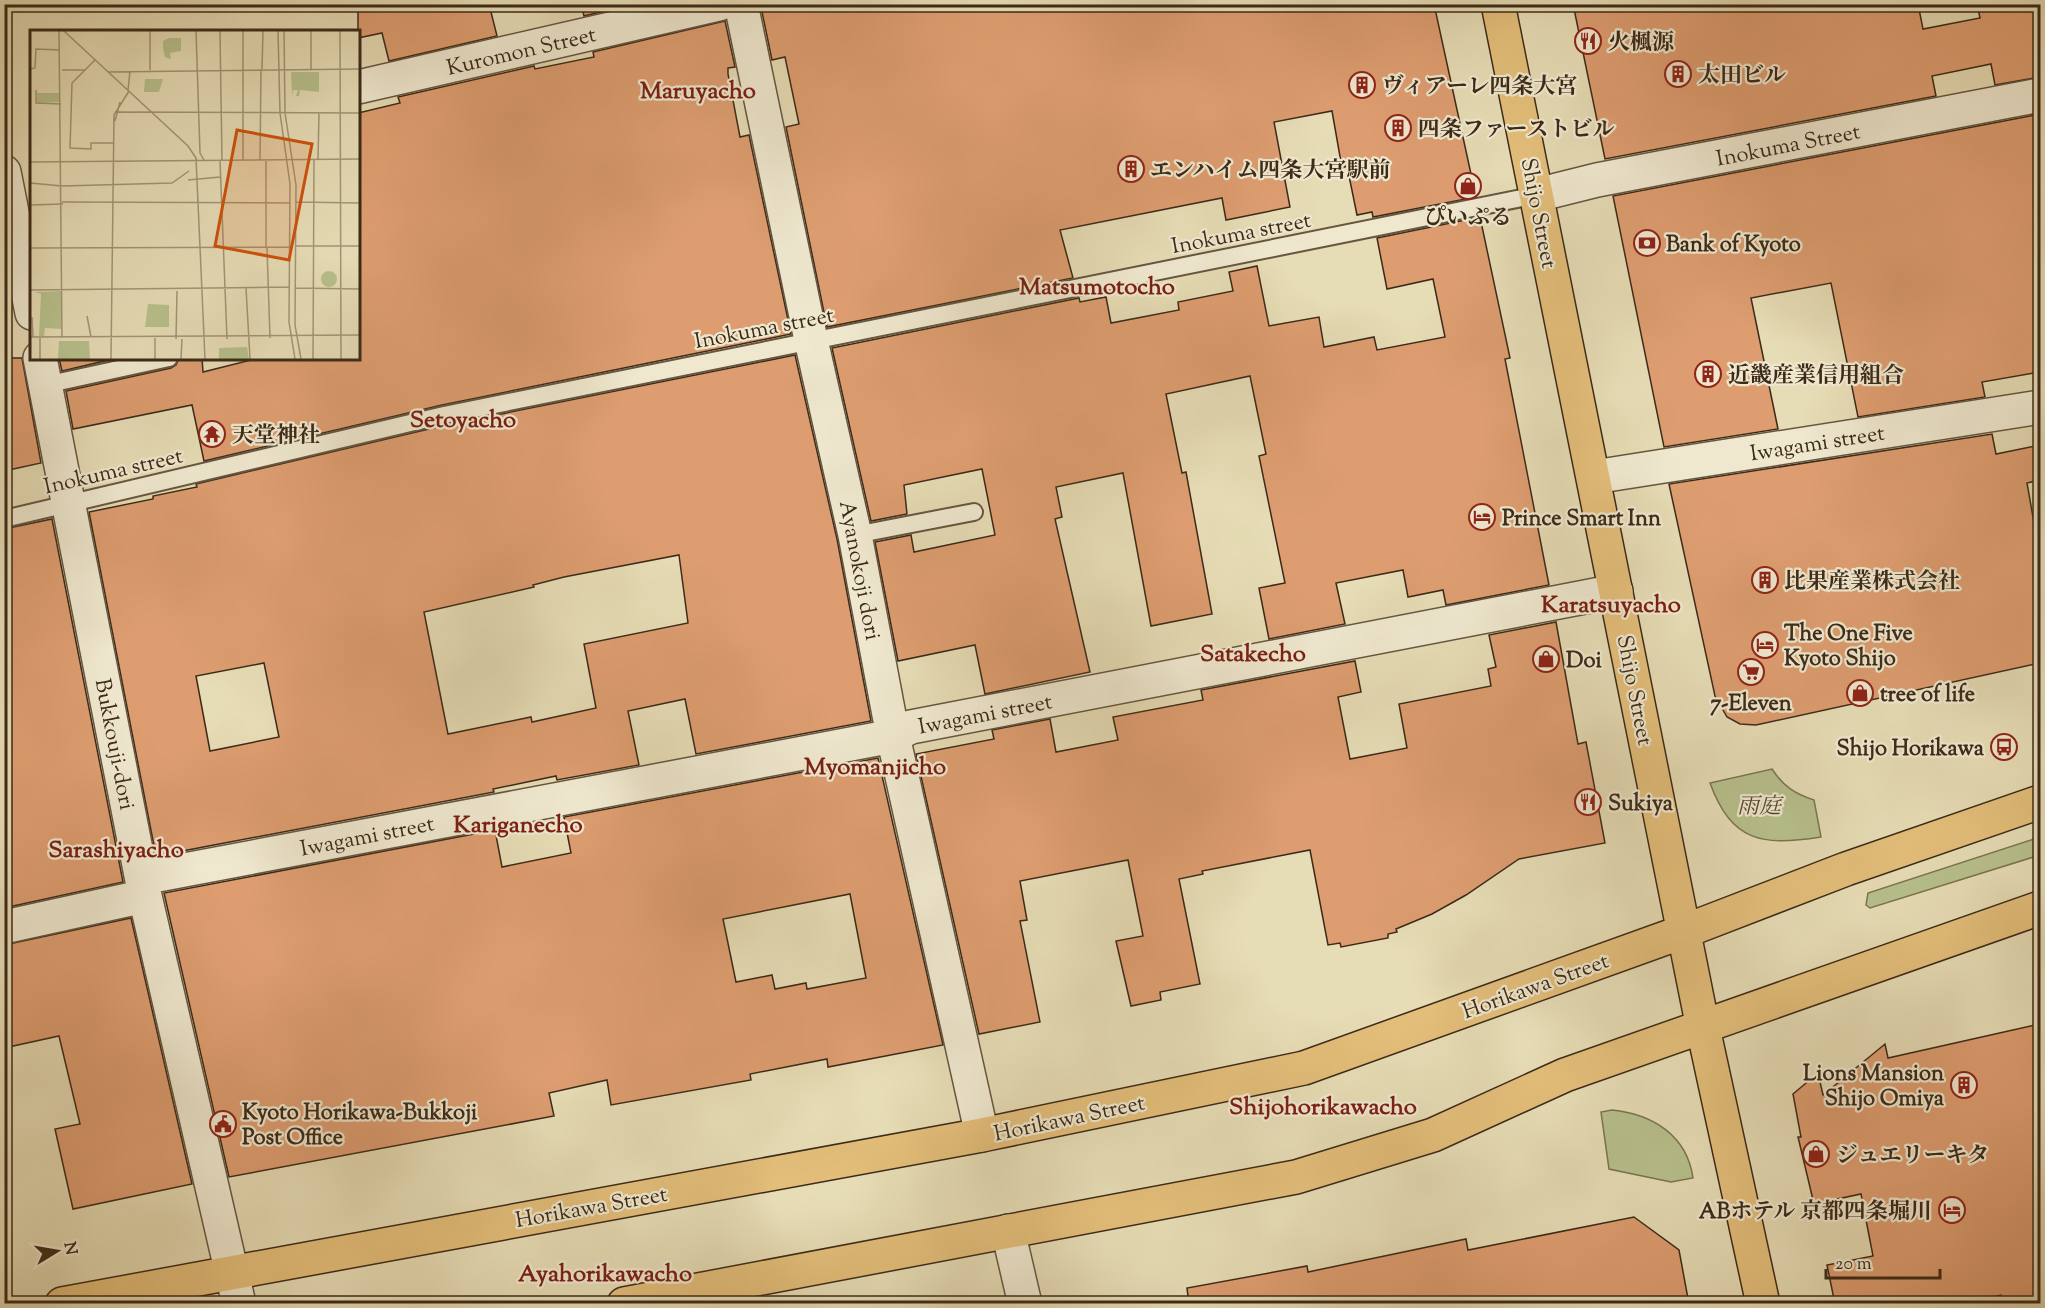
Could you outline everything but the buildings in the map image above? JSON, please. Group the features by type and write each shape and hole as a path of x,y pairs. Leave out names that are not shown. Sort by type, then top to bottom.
{"main road":[{"name":"Shijo Street","path":"1498,4 1703,1028 1763,1304"},
{"name":"Horikawa Street","path":"62,1304 231,1271 982,1136 1304,1068 1685,931 1846,869 2040,802"},
{"path":"624,1304 1296,1177 1433,1135 1565,1075 1703,1028 1866,967 2040,908"}],"street":[{"name":"Kuromon Street","path":"360,87 719,4"},
{"name":"Ayanokoji dori","path":"741,4 811,340 855,535 893,736 982,1136"},
{"name":"Inokuma Street","path":"1537,195 1597,180 2040,95"},
{"path":"30,163 4,170 30,303"},
{"name":"Bukkouji-dori","path":"43,372 143,887 239,1304"},
{"name":"Iwagami street","path":"1594,477 2040,407"},
{"name":"Iwagami street","path":"4,927 143,887 893,736 911,727 1616,591"},
{"path":"1008,1231 1025,1304"}],"lane":[{"name":"Inokuma street","path":"4,519 444,415 1537,195"},
{"path":"43,372 151,360"},
{"path":"855,535 974,512"}],"green space":[{"name":"雨庭","path":"1772,769 1790,789 1814,800 1821,837 1782,841 1766,840 1739,829 1728,818 1710,783"},
{"path":"2040,837 2040,855 1870,908 1866,905 1868,893"},
{"path":"1612,1110 1641,1116 1665,1129 1683,1150 1693,1178 1671,1182 1609,1169 1601,1112"}],"place":[{"name":"火楓源","path":"1588,41"},
{"name":"太田ビル","path":"1678,74"},
{"name":"ヴィアーレ四条大宮","path":"1362,85"},
{"name":"四条ファーストビル","path":"1398,128"},
{"name":"エンハイム四条大宮駅前","path":"1131,169"},
{"name":"ぴいぷる","path":"1468,186"},
{"name":"Bank of Kyoto","path":"1647,243"},
{"name":"近畿産業信用組合","path":"1708,374"},
{"name":"天堂神社","path":"212,434"},
{"name":"Prince Smart Inn","path":"1482,517"},
{"name":"比果産業株式会社","path":"1765,580"},
{"name":"The One Five Kyoto Shijo","path":"1765,645"},
{"name":"Doi","path":"1546,659"},
{"name":"7-Eleven","path":"1751,672"},
{"name":"tree of life","path":"1860,693"},
{"name":"Shijo Horikawa","path":"2004,747"},
{"name":"Sukiya","path":"1588,802"},
{"name":"Lions Mansion Shijo Omiya","path":"1964,1085"},
{"name":"Kyoto Horikawa-Bukkoji Post Office","path":"223,1124"},
{"name":"ジュエリーキタ","path":"1816,1154"},
{"name":"ABホテル 京都四条堀川","path":"1952,1210"}],"district":[{"name":"Maruyacho","path":"698,90"},
{"name":"Matsumotocho","path":"1097,286"},
{"name":"Setoyacho","path":"463,419"},
{"name":"Karatsuyacho","path":"1611,604"},
{"name":"Satakecho","path":"1253,653"},
{"name":"Myomanjicho","path":"875,766"},
{"name":"Kariganecho","path":"518,824"},
{"name":"Sarashiyacho","path":"116,849"},
{"name":"Shijohorikawacho","path":"1323,1106"},
{"name":"Ayahorikawacho","path":"605,1273"}]}
